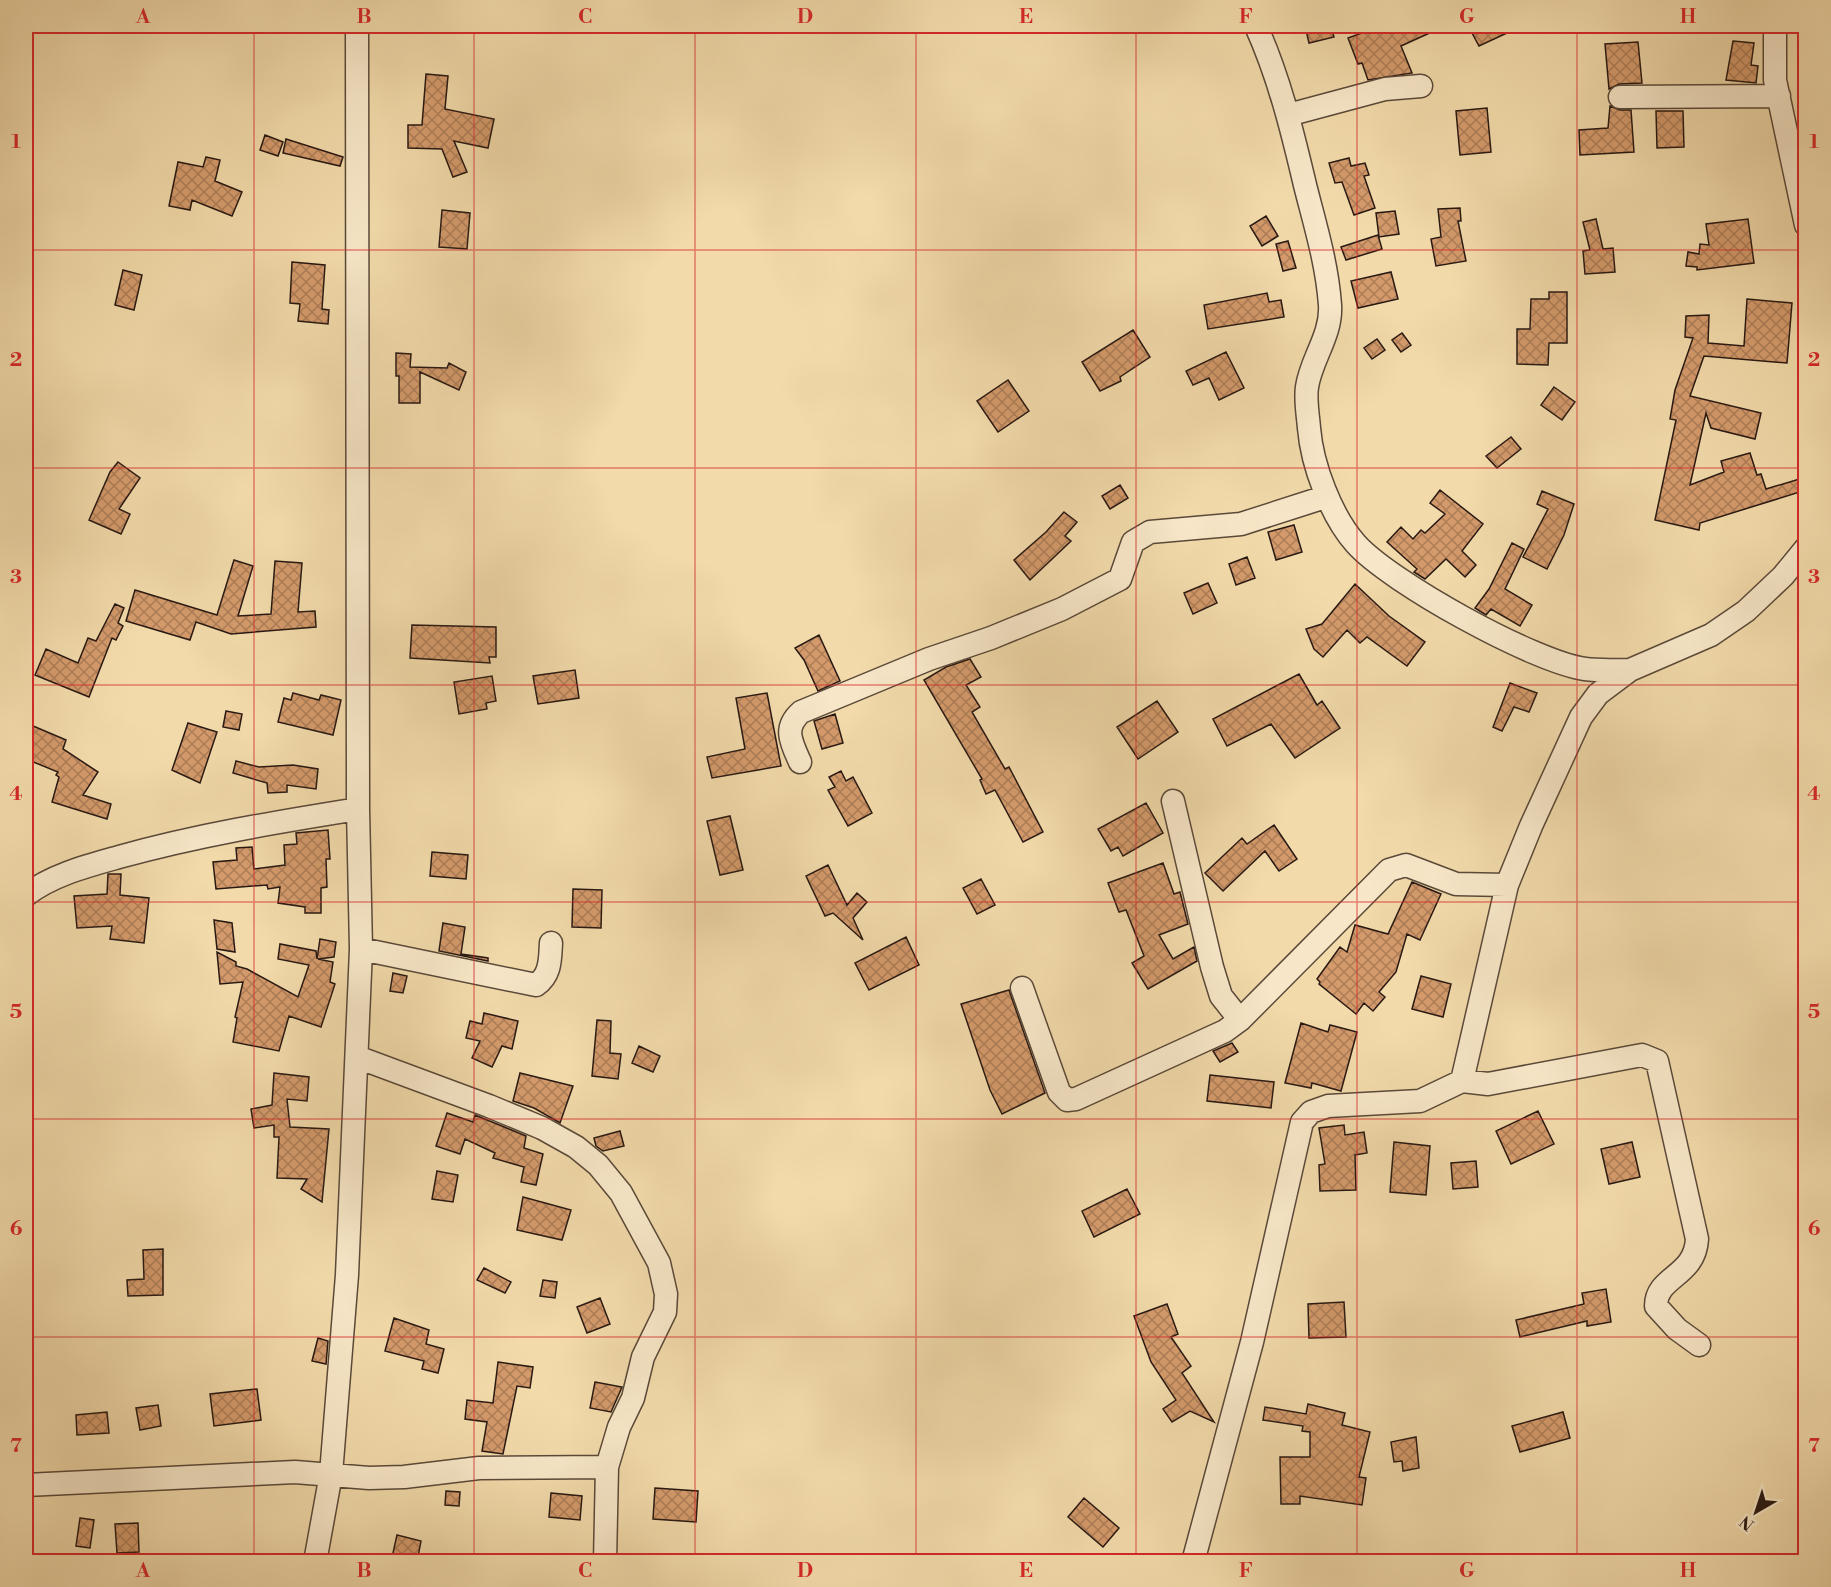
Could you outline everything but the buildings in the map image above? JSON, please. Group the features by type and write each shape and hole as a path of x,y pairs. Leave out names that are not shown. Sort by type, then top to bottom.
{"street":[{"path":"315,1562 331,1474 347,1275 361,949 358,809 357,26"},
{"path":"1256,26 1272,62 1288,115 1325,262 1330,307 1323,343 1307,386 1309,430 1325,497 1356,543 1386,570 1430,598 1519,646 1551,659 1584,669 1630,670"},
{"path":"1775,26 1775,80 1806,225"},
{"path":"1288,115 1385,89 1421,86"},
{"path":"1620,97 1779,96"},
{"path":"800,762 789,730 792,720 801,712 929,659 991,638 1062,609 1120,579 1133,542 1150,532 1241,524 1325,497"},
{"path":"1462,1081 1508,885 1531,826 1581,717 1598,694 1630,670 1711,635 1746,611 1783,576 1806,548"},
{"path":"1173,801 1212,967 1221,996 1240,1020"},
{"path":"26,895 36,887 76,869 167,844 243,827 358,809"},
{"path":"1022,988 1059,1092 1067,1100 1077,1099 1133,1072 1209,1041 1240,1020 1389,870 1406,865 1456,884 1508,885"},
{"path":"361,949 536,985 544,980 549,969 551,943"},
{"path":"1193,1562 1252,1341 1302,1122 1311,1112 1328,1106 1420,1101 1462,1081 1488,1084 1642,1055 1655,1059 1697,1239 1692,1261 1659,1293 1656,1306 1677,1329 1699,1345"},
{"path":"357,1057 429,1082 542,1128 576,1147 598,1165 621,1193 659,1263 666,1294 665,1312 643,1357 633,1398 620,1427 607,1467 605,1562"},
{"path":"26,1485 295,1472 404,1477 479,1468 607,1467"}]}
